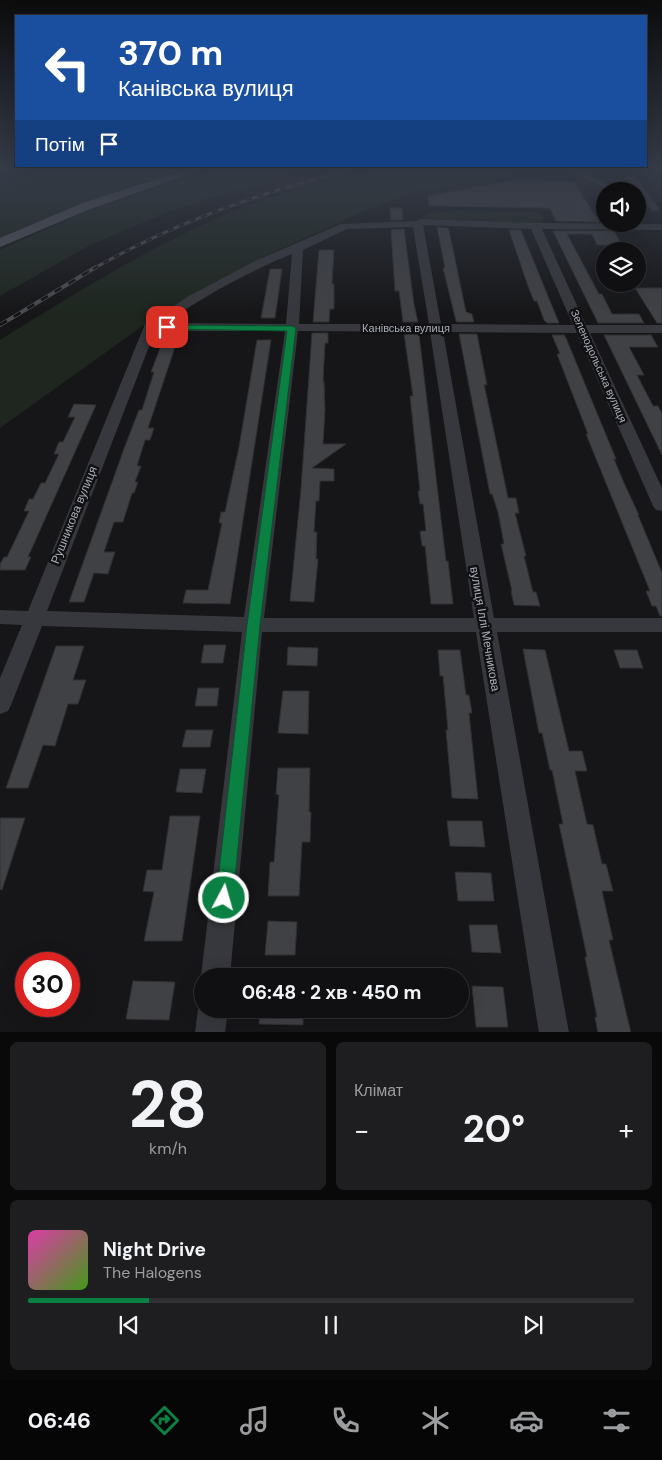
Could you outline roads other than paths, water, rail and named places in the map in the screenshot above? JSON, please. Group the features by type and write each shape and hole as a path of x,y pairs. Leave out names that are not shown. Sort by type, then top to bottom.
{"main road":[{"path":"0,243 60,217"}],"street":[{"path":"150,327 193,299 259,263 346,226 418,224 421,222 535,226 662,227"},
{"name":"вулиця Іллі Мечникова","path":"418,224 484,626 554,1032"},
{"name":"Зеленодольська вулиця","path":"535,226 583,328 662,506"},
{"path":"217,968 254,625 292,328 300,247"},
{"name":"Канівська вулиця","path":"150,327 662,329"},
{"name":"Рушникова вулиця","path":"0,704 150,327"},
{"path":"0,617 34,616 254,625 662,625"},
{"path":"210,1032 212,1018"}],"railway":[{"path":"93,269 124,252 202,217"},
{"path":"0,325 96,267"}]}
